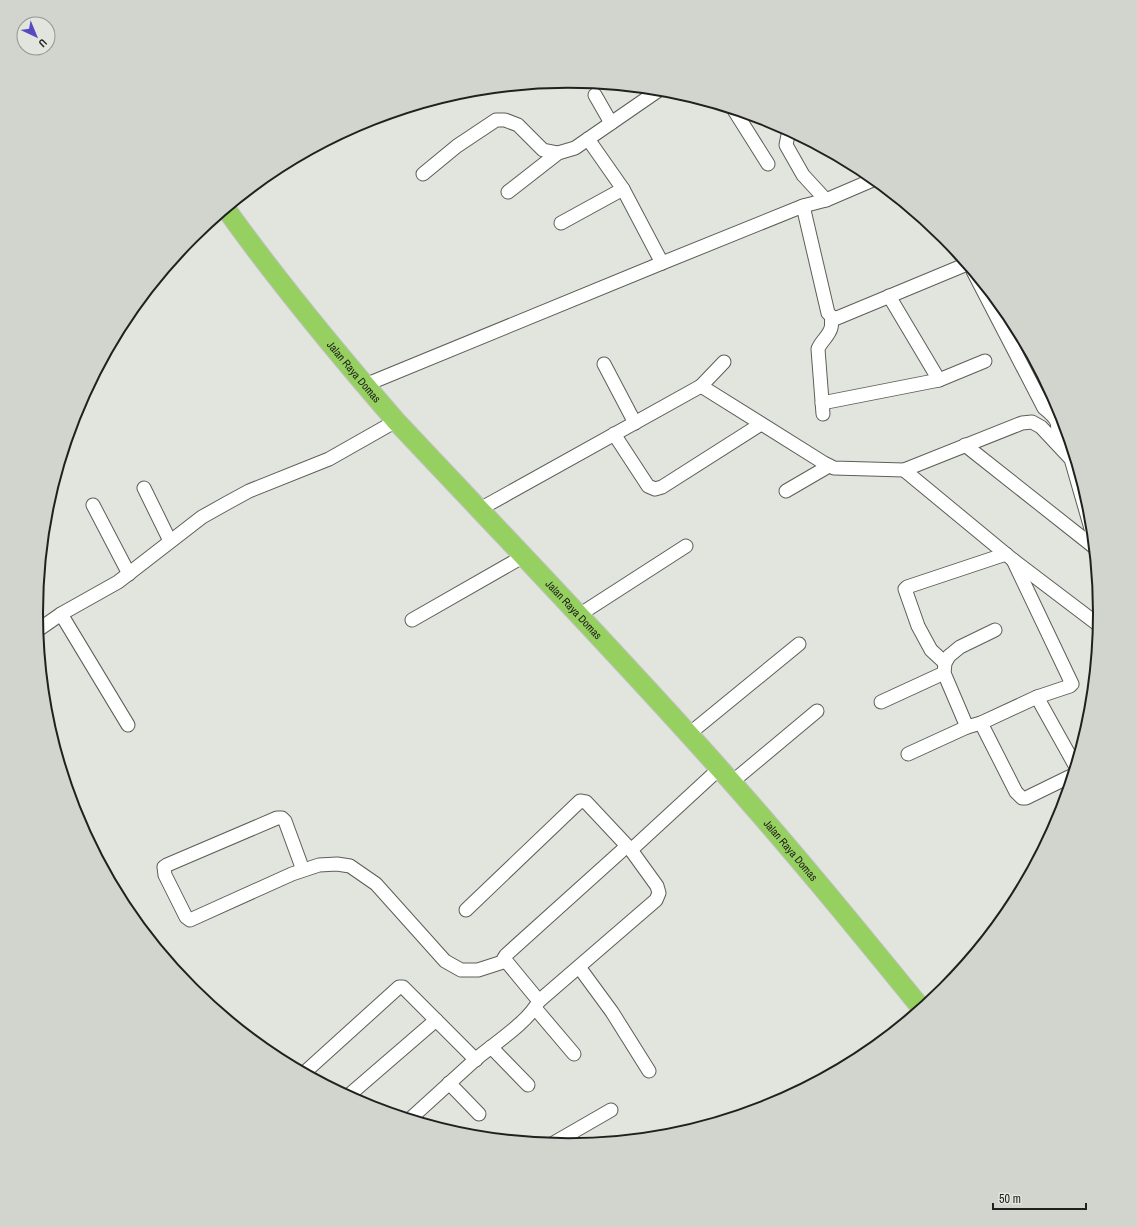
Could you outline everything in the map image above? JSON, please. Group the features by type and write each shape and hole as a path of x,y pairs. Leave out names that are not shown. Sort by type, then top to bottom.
{"highway":[{"name":"Jalan Raya Domas","path":"229,213 318,330 396,421 524,556 720,768 826,890 919,1005"}],"street":[{"path":"595,95 611,123"},
{"path":"508,192 558,153 575,148 652,95"},
{"path":"738,116 768,164"},
{"path":"423,174 457,146 496,120 505,120 518,125 543,150 558,153"},
{"path":"788,136 786,145 803,175 826,200"},
{"path":"588,139 623,189 662,262"},
{"path":"365,385 662,262 804,206 826,200 867,182"},
{"path":"561,223 623,189"},
{"path":"804,206 828,313 832,317 837,318 963,266"},
{"path":"985,294 1044,408 1055,417 1058,423"},
{"path":"889,296 939,380"},
{"path":"832,317 831,329 820,343 818,349 822,409 939,380 985,361"},
{"path":"480,509 701,386 724,362"},
{"path":"604,364 635,423"},
{"path":"701,386 834,468 904,470 1022,423 1032,422 1041,427 1069,454"},
{"path":"43,626 60,614 118,582 202,517 249,491 328,459 396,421"},
{"path":"614,434 648,486 655,489 662,487 762,424"},
{"path":"1056,442 1059,426"},
{"path":"965,445 1090,544"},
{"path":"786,491 829,466"},
{"path":"904,470 1009,557 1094,621"},
{"path":"144,488 170,541"},
{"path":"93,505 129,574"},
{"path":"579,615 686,546"},
{"path":"412,620 524,556"},
{"path":"967,727 944,668 931,650 918,626 905,589 907,587 1009,557"},
{"path":"908,754 967,727 981,723 1072,684 1009,557"},
{"path":"60,614 128,725"},
{"path":"881,702 944,668 949,656 960,647 995,630"},
{"path":"689,734 798,644"},
{"path":"1037,698 1073,761"},
{"path":"732,782 817,711"},
{"path":"981,723 1016,792 1022,798 1026,798 1067,778"},
{"path":"574,1054 506,961 504,958 506,954 720,768"},
{"path":"414,1115 656,900 659,893 657,886 629,848 586,802 580,801 466,910"},
{"path":"303,870 285,821 282,818 277,818 167,865 164,870 186,918 190,920 303,870 319,865 337,864 350,866 376,884 445,961 462,970 478,970 506,961"},
{"path":"579,967 612,1012 649,1072"},
{"path":"308,1070 399,987 403,987 476,1060"},
{"path":"352,1092 436,1020"},
{"path":"491,1047 528,1086"},
{"path":"449,1084 479,1114"},
{"path":"561,1139 611,1110"}]}
